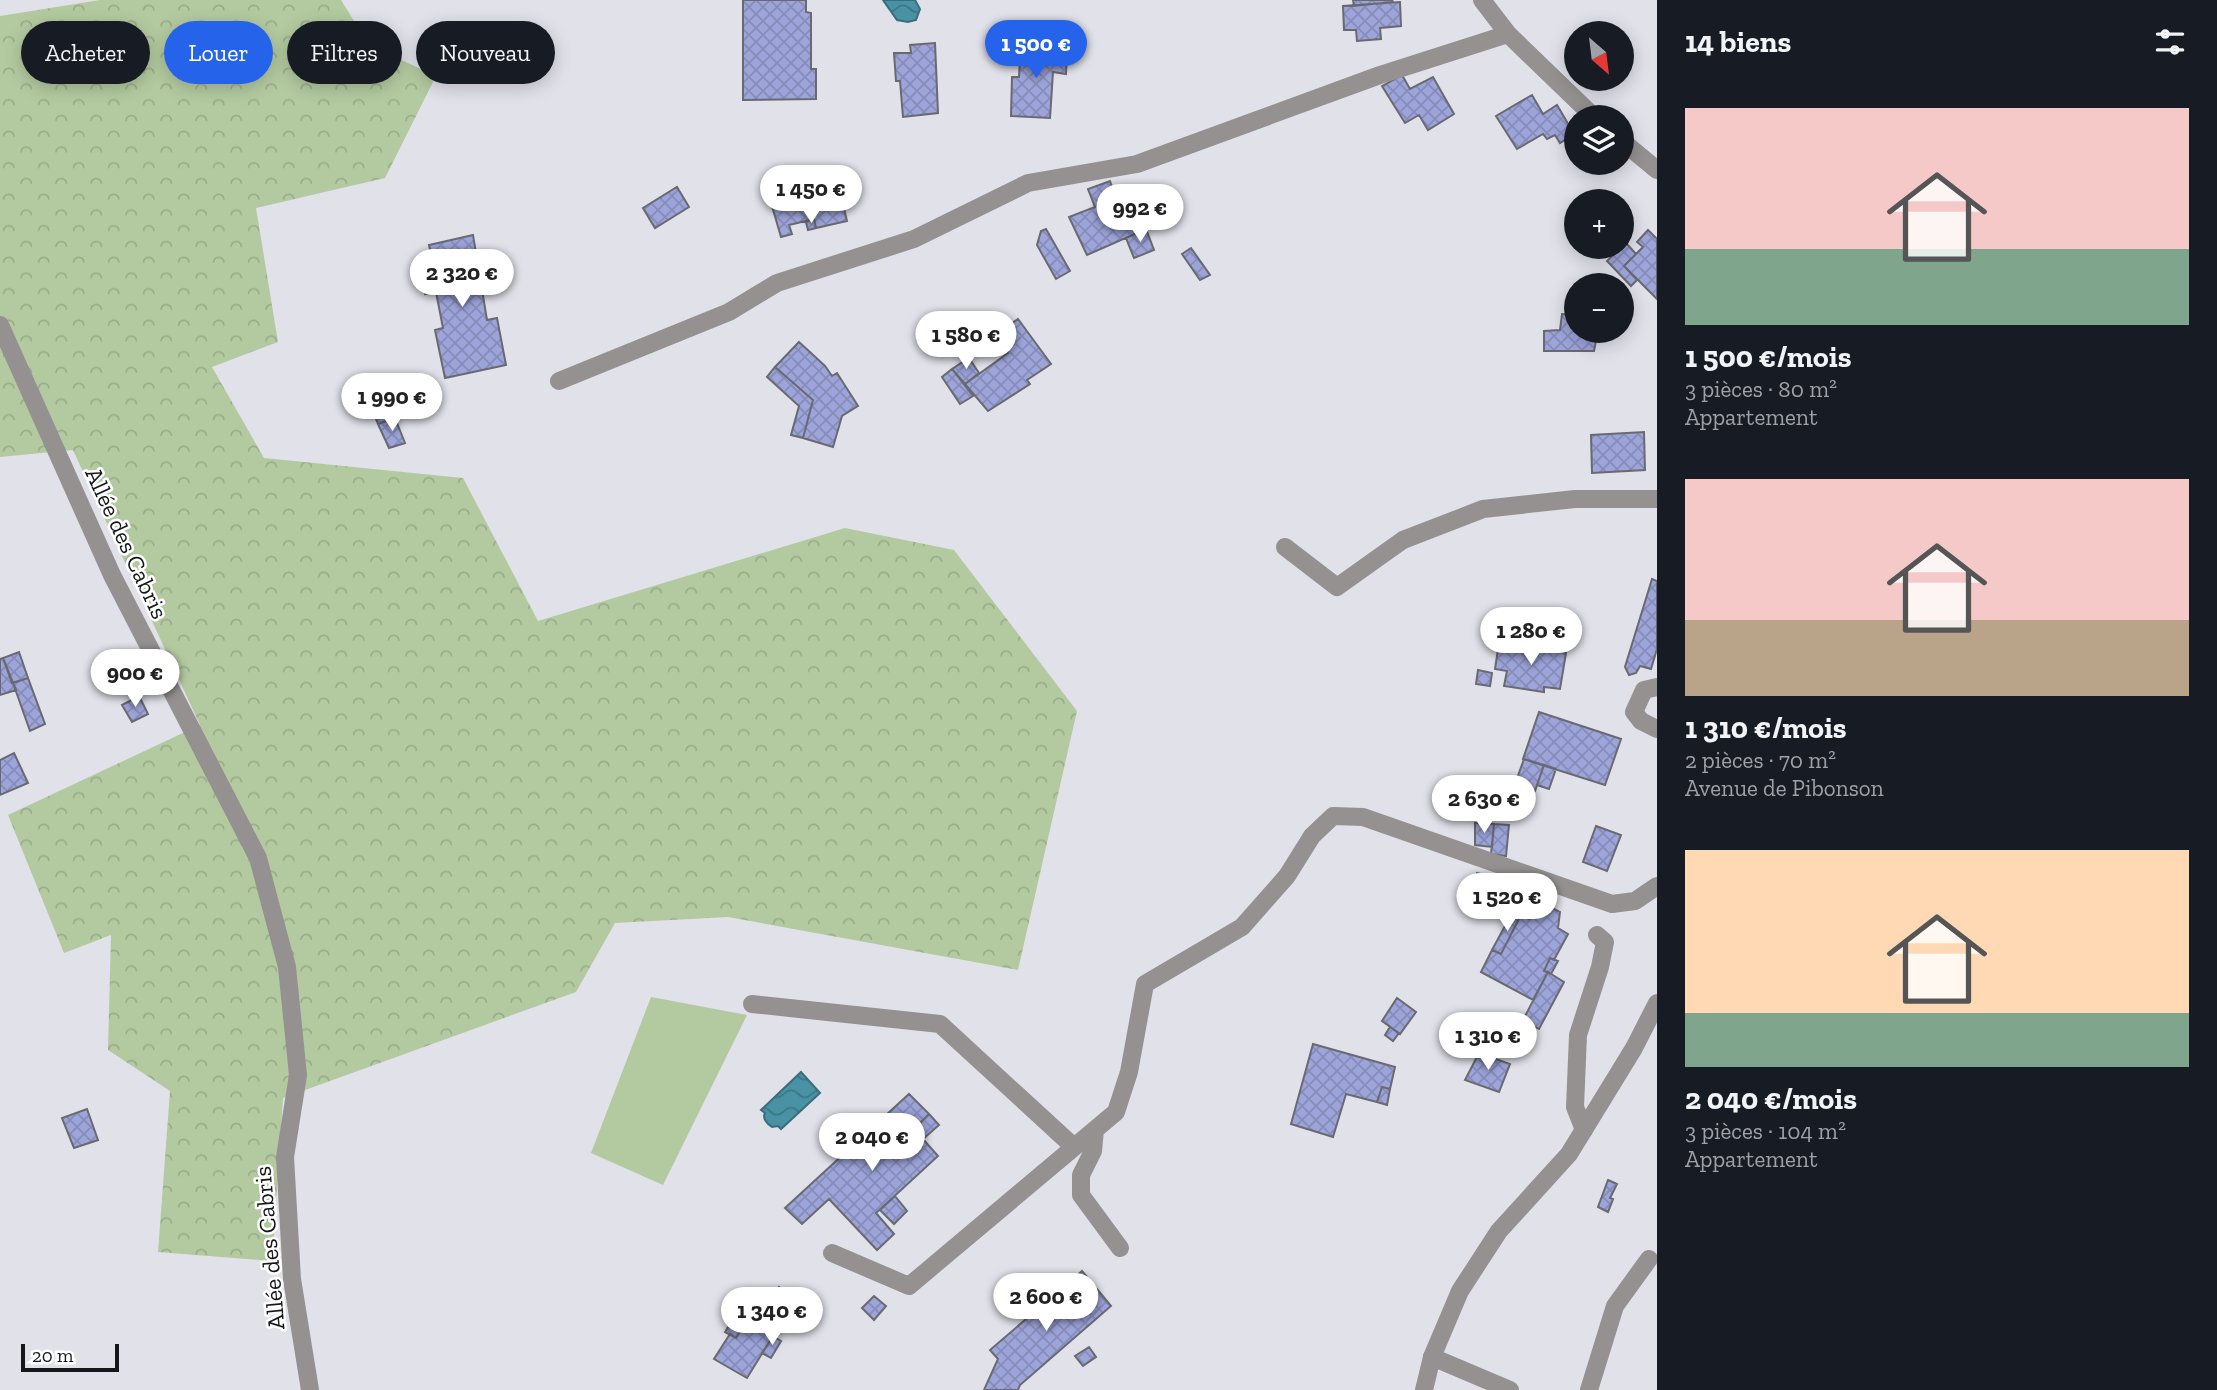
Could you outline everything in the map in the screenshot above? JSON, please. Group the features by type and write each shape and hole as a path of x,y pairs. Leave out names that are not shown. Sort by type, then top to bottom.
{"street":[{"path":"1482,0 1508,34 1582,105"},
{"path":"559,380 729,312 777,284 914,239 1028,183 1136,164 1380,75 1508,34"},
{"path":"1634,151 1657,170"},
{"name":"Allée des Cabris","path":"0,325 112,575 258,858 287,967 298,1076 285,1157 292,1279 310,1390"},
{"path":"1285,547 1337,587 1403,540 1483,509 1575,499 1657,499"},
{"path":"1657,687 1644,690 1634,712 1641,721 1657,729"},
{"path":"832,1253 909,1286 1116,1112 1129,1072 1145,984 1242,927 1287,876 1312,836 1333,816 1363,817 1612,904 1635,901 1657,886"},
{"path":"1584,1130 1575,1107 1578,1035 1600,967 1605,942 1597,935"},
{"path":"752,1004 940,1024 1074,1147"},
{"path":"1424,1390 1432,1357 1460,1290 1499,1231 1569,1154 1656,1008"},
{"path":"1095,1129 1093,1151 1081,1175 1081,1195 1120,1248"},
{"path":"1589,1390 1615,1306 1649,1259"},
{"path":"1432,1357 1510,1390"}],"green space":[{"path":"100,0 341,0 354,21 287,21 287,84 402,84 402,60 416,67 416,84 432,84 385,178 256,208 278,342 212,367 264,458 463,478 538,621 845,528 954,550 1077,711 1018,970 728,917 615,923 576,992 283,1098 272,1261 158,1252 170,1091 108,1050 111,935 64,953 8,815 200,725 73,450 0,457 0,16"},
{"path":"651,997 747,1015 663,1185 591,1153"}],"water":[{"path":"883,0 915,0 920,9 916,20 897,20"},
{"path":"801,1072 820,1093 781,1129 778,1126 772,1127 761,1110"}],"building":[{"path":"743,0 806,0 806,12 811,13 811,69 816,69 816,99 743,100"},
{"path":"1353,0 1392,0 1393,2 1354,6"},
{"path":"1400,2 1401,26 1380,28 1381,39 1357,41 1356,30 1344,30 1343,6"},
{"path":"1021,39 1044,41 1044,51 1067,53 1066,74 1053,72 1050,118 1011,116 1012,77 1019,77"},
{"path":"935,43 938,113 903,117 894,53 911,53 910,45"},
{"path":"1402,75 1410,89 1433,77 1454,114 1428,130 1419,115 1405,123 1382,86"},
{"path":"1532,95 1543,114 1557,105 1564,117 1564,140 1560,143 1555,135 1547,139 1543,134 1517,149 1496,116"},
{"path":"820,173 827,204 842,200 847,221 816,228 814,219 789,225 792,234 781,237 772,206 784,204 780,183"},
{"path":"1110,181 1116,199 1131,193 1146,229 1087,255 1069,217 1095,207 1088,189"},
{"path":"677,187 689,207 655,228 643,208"},
{"path":"814,219 816,228 808,230 806,222"},
{"path":"1046,229 1070,271 1056,279 1037,245 1041,231"},
{"path":"1146,229 1154,250 1134,258 1126,238"},
{"path":"1648,230 1657,239 1657,299 1634,273 1624,266 1634,259 1643,247 1637,242"},
{"path":"473,235 487,320 497,318 506,365 445,378 435,330 443,328 436,292 425,294 419,262 432,260 429,245"},
{"path":"1191,248 1210,275 1200,280 1182,254"},
{"path":"1631,259 1624,266 1630,273 1619,273 1607,261"},
{"path":"1564,314 1564,343 1596,343 1594,351 1544,351 1544,331 1560,330"},
{"path":"1018,319 1051,364 1027,380 1030,384 988,411 965,384 1008,353 995,335"},
{"path":"799,342 832,376 837,373 858,406 842,416 833,447 803,438 813,400 775,367"},
{"path":"969,358 979,373 965,384 952,369"},
{"path":"775,367 813,400 803,438 791,435 799,406 767,377"},
{"path":"952,369 973,396 960,404 942,377"},
{"path":"388,403 395,418 378,424 372,409"},
{"path":"395,418 405,443 389,448 378,424"},
{"path":"1644,432 1645,470 1592,473 1591,435"},
{"path":"1652,579 1657,581 1657,649 1651,669 1640,666 1636,673 1629,675 1625,667"},
{"path":"1499,643 1566,653 1560,689 1544,687 1544,692 1504,686 1507,671 1495,669"},
{"path":"19,652 28,678 12,683 3,658"},
{"path":"3,658 16,690 0,695 0,659"},
{"path":"1478,670 1492,673 1490,686 1476,684"},
{"path":"28,678 45,724 30,731 13,683"},
{"path":"139,696 148,714 132,722 122,705"},
{"path":"1539,712 1621,739 1605,785 1523,759"},
{"path":"14,753 28,783 0,795 0,760"},
{"path":"1524,759 1544,765 1535,791 1515,784"},
{"path":"1544,765 1556,769 1549,789 1537,785"},
{"path":"1475,823 1494,824 1492,847 1475,845"},
{"path":"1494,824 1509,825 1506,856 1491,854"},
{"path":"1596,826 1621,835 1607,871 1583,862"},
{"path":"1477,873 1492,877 1490,889 1473,885"},
{"path":"1539,901 1560,912 1558,928 1568,934 1554,960 1550,958 1544,971 1548,972 1533,1000 1481,972 1492,950 1501,954 1521,915 1529,919"},
{"path":"1513,911 1521,915 1501,954 1492,950"},
{"path":"1550,958 1558,961 1551,974 1544,971"},
{"path":"1548,972 1564,982 1539,1029 1523,1020"},
{"path":"1397,998 1416,1012 1400,1034 1382,1021"},
{"path":"1390,1027 1399,1033 1393,1041 1385,1035"},
{"path":"1313,1044 1395,1067 1390,1089 1382,1087 1377,1102 1346,1094 1333,1137 1291,1124"},
{"path":"1479,1053 1510,1064 1499,1092 1465,1080"},
{"path":"1382,1087 1390,1089 1387,1105 1377,1102"},
{"path":"909,1094 929,1114 914,1129 938,1156 876,1213 894,1234 877,1250 829,1199 802,1224 785,1208"},
{"path":"87,1109 98,1140 74,1148 62,1118"},
{"path":"929,1114 939,1125 923,1139 914,1129"},
{"path":"1608,1180 1617,1184 1610,1198 1613,1199 1608,1212 1598,1207"},
{"path":"895,1196 907,1211 894,1224 880,1210"},
{"path":"1082,1271 1111,1306 1020,1385 1018,1390 984,1390 998,1359 990,1350"},
{"path":"779,1287 805,1303 796,1315 787,1313 747,1378 714,1359 730,1334 736,1338 760,1298 770,1304"},
{"path":"749,1291 760,1298 736,1338 725,1332"},
{"path":"874,1296 886,1306 874,1320 862,1308"},
{"path":"773,1336 781,1341 771,1358 762,1353"},
{"path":"1089,1347 1096,1357 1083,1366 1075,1356"}]}
